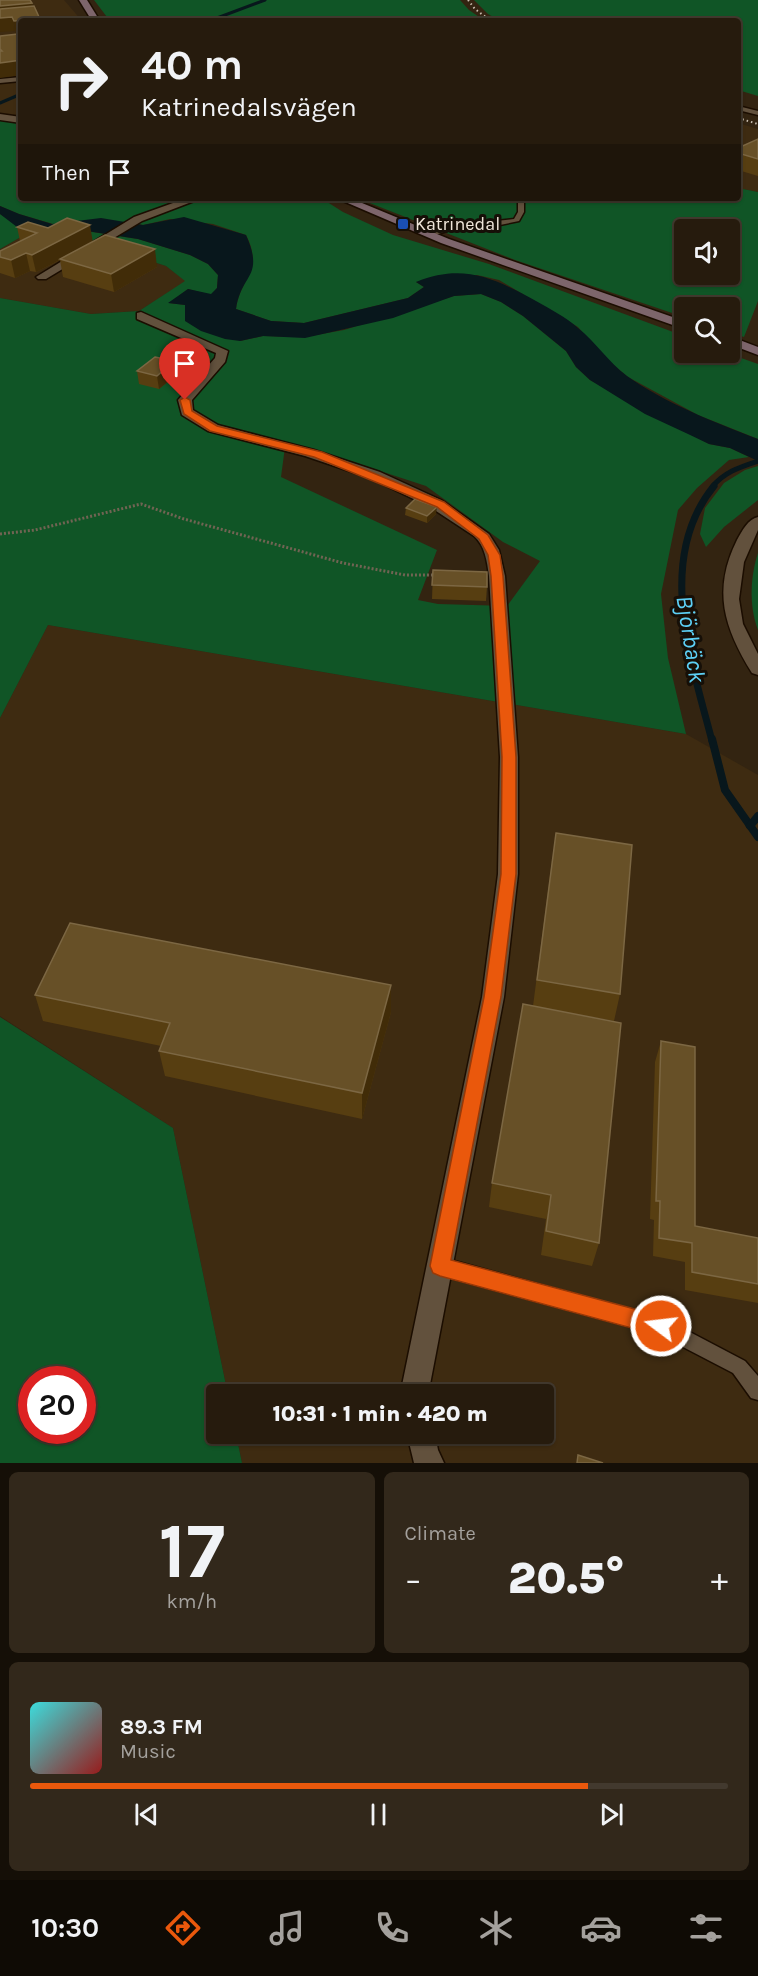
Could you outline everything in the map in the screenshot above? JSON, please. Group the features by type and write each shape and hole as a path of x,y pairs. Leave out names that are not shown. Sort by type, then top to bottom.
{"street":[{"path":"83,0 94,18"},
{"path":"0,117 18,120"},
{"path":"42,277 138,219 189,201"},
{"path":"348,201 429,235 674,321"},
{"path":"141,316 222,351 221,359 185,400 187,412 202,423 213,428 318,455 411,490 441,504 484,537 494,555 509,757 508,874 493,997 416,1384"},
{"path":"740,344 758,351"},
{"path":"758,521 752,527 734,568 731,610 758,669"}],"lane":[{"path":"0,81 18,79"},
{"path":"741,109 758,113"},
{"path":"429,235 453,227 494,225 517,220 521,212 521,201"},
{"path":"440,1266 661,1326 739,1367 758,1391"}],"path":[{"path":"0,534 35,530 141,504 184,519 343,563 405,575 440,575"}],"shaded area":[{"path":"0,0 64,0 79,18 18,18 18,118 0,121"},
{"path":"741,124 758,129 758,192 741,189"},
{"path":"0,206 52,224 101,218 143,225 184,217 246,235 251,249 253,268 242,288 236,309 271,321 304,323 408,298 424,287 416,282 433,276 464,274 492,280 521,293 568,320 620,370 641,386 690,411 758,439 758,461 730,448 709,444 645,414 590,380 576,367 566,351 523,316 501,302 481,294 454,296 393,318 305,338 263,336 240,341 225,339 201,331 185,321 185,305 168,303 188,289 211,294 217,288 218,275 208,264 190,255 138,239 87,231 34,232 17,227 0,214"},
{"path":"26,234 66,234 166,266 186,281 139,311 91,314 0,298 0,249"},
{"path":"48,625 686,734 758,775 758,1463 242,1463 238,1444 554,1444 554,1384 226,1384 173,1128 0,1016 0,718"}],"green space":[{"path":"94,0 460,0 481,18 108,18"},
{"path":"474,0 758,0 758,96 741,91 741,18 495,18"},
{"path":"18,118 18,201 326,201 343,212 393,235 489,264 674,332 674,363 740,363 740,358 758,364 758,439 698,415 628,377 604,357 578,327 499,280 477,275 416,282 424,287 408,298 304,323 271,321 236,309 252,265 251,247 246,235 213,224 170,219 143,225 128,222 53,224 0,206 0,121"},
{"path":"741,189 758,192 758,301 744,337 740,336 740,297 674,297 674,314 515,260 365,201 741,201"},
{"path":"0,214 8,219 138,239 190,255 208,264 218,275 217,288 211,295 188,289 169,303 186,305 240,341 263,336 305,337 344,330 454,296 481,294 501,302 523,316 566,351 576,367 590,380 709,444 730,448 749,457 729,460 697,488 678,510 661,594 668,658 686,734 48,625 0,718 0,298 91,314 139,311 185,281 166,266 66,234 26,234 0,249","holes":["285,447 325,453 426,486 503,542 540,561 507,606 438,604 418,600 437,550 281,477"]},
{"path":"758,466 758,500 724,527 706,547 700,534 705,508 724,483 745,470"},
{"path":"758,553 758,630 753,612 752,592 753,572"},
{"path":"0,1017 173,1128 226,1384 206,1384 206,1444 238,1444 242,1463 0,1463"}],"building":[{"path":"0,0 30,0 32,3 0,6"},
{"path":"34,6 40,18 18,18 18,21 14,21 12,17 0,18 0,9"},
{"path":"18,34 18,60 0,63 0,51 2,51 0,36"},
{"path":"758,139 758,159 741,154 741,147"},
{"path":"67,218 90,225 32,255 26,253 11,260 0,257 0,251 37,233 17,227 28,222 48,228"},
{"path":"105,235 155,249 111,274 60,259"},
{"path":"155,357 174,361 157,376 137,371"},
{"path":"415,499 437,507 427,516 406,508"},
{"path":"433,570 487,572 487,587 432,585"},
{"path":"556,833 632,845 620,994 537,980"},
{"path":"70,923 391,985 362,1093 159,1051 170,1023 35,995"},
{"path":"523,1004 621,1023 599,1243 546,1231 551,1195 492,1183"},
{"path":"661,1041 695,1047 695,1226 758,1238 758,1284 692,1272 692,1243 659,1238 660,1201 656,1201"},
{"path":"578,1455 603,1463 577,1463"}],"waterway":[{"path":"217,18 265,0"},
{"path":"0,103 18,95"},
{"name":"Björbäck","path":"712,487 727,474 758,461"},
{"name":"Björbäck","path":"712,741 688,644 683,610 682,577 686,545 696,514 714,486"},
{"name":"Björbäck","path":"712,739 725,790 750,826"},
{"path":"750,826 758,816"},
{"name":"Björbäck","path":"750,826 758,837"}],"railway":[{"path":"468,0 487,18"},
{"path":"741,119 758,124"}],"place":[{"name":"Katrinedal","path":"403,224"}],"route":[{"path":"185,400 187,412 213,428 318,455 411,490 441,504 484,537 494,555 509,757 508,874 493,997 440,1266 661,1326"}]}
